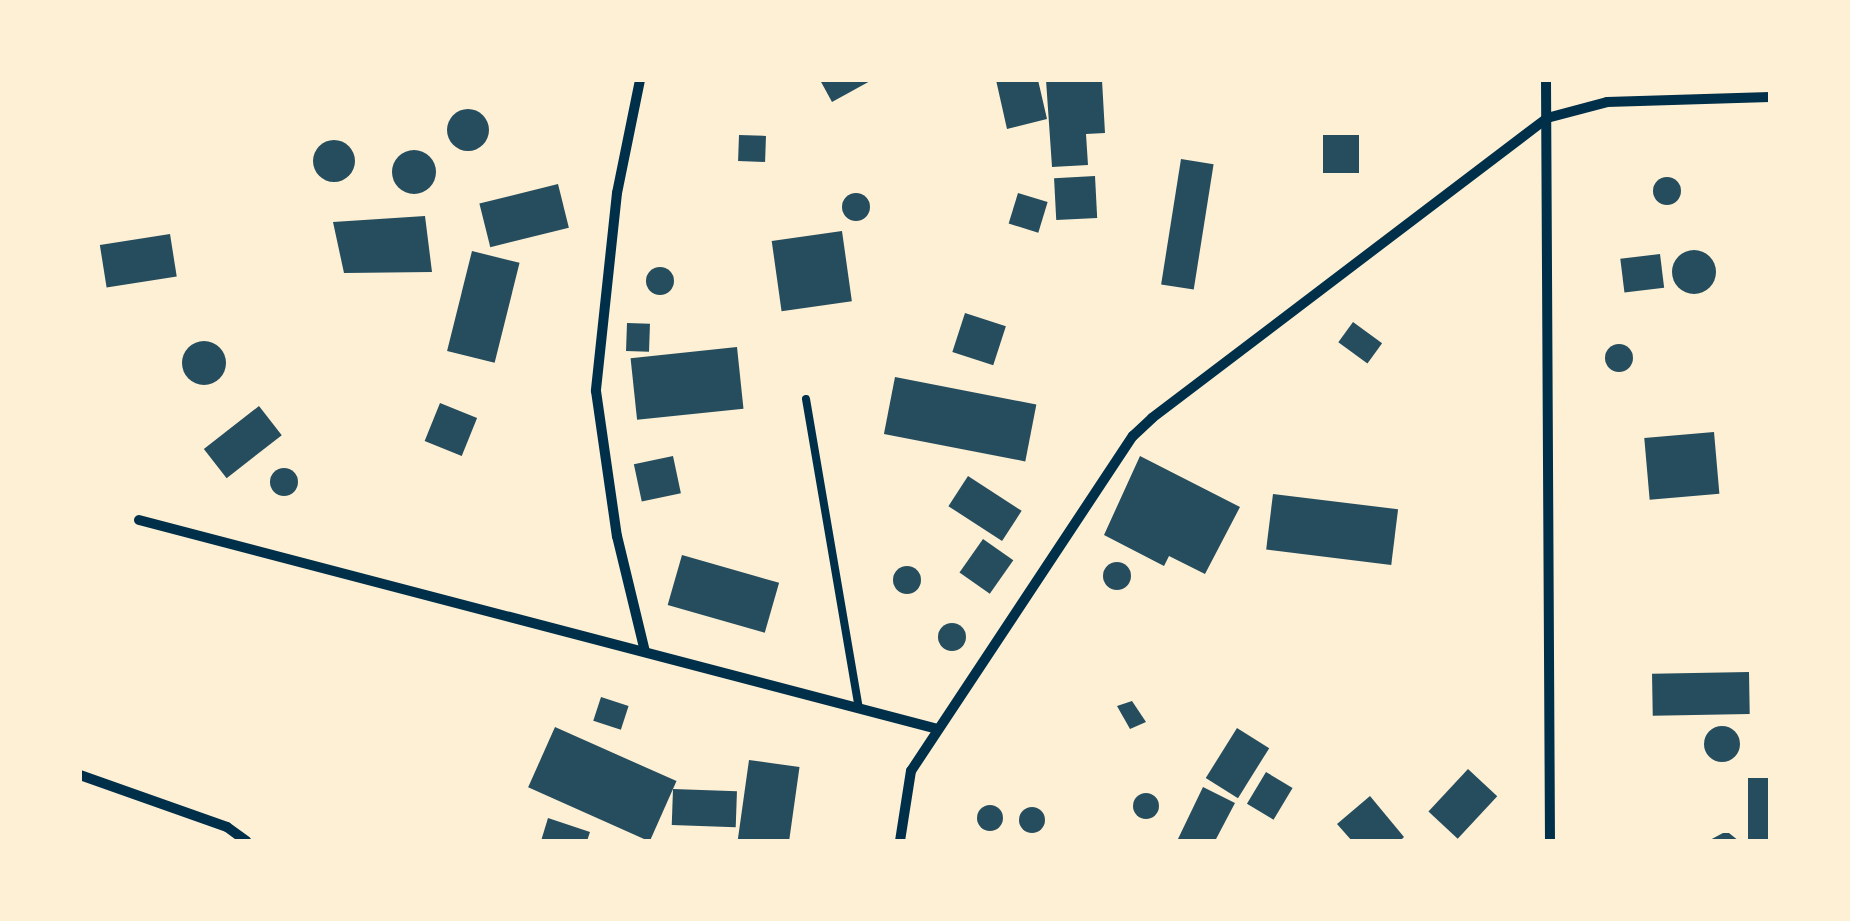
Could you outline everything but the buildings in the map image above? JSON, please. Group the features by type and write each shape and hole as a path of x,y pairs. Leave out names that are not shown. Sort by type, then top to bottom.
{"street":[{"path":"640,80 617,193 596,391 617,536 645,652"},
{"path":"1546,80 1550,841"},
{"path":"900,841 911,771 1134,436 1546,118 1607,102 1770,97"},
{"path":"139,520 938,729"},
{"path":"80,775 208,820 246,841"}],"lane":[{"path":"806,399 860,708"}]}
